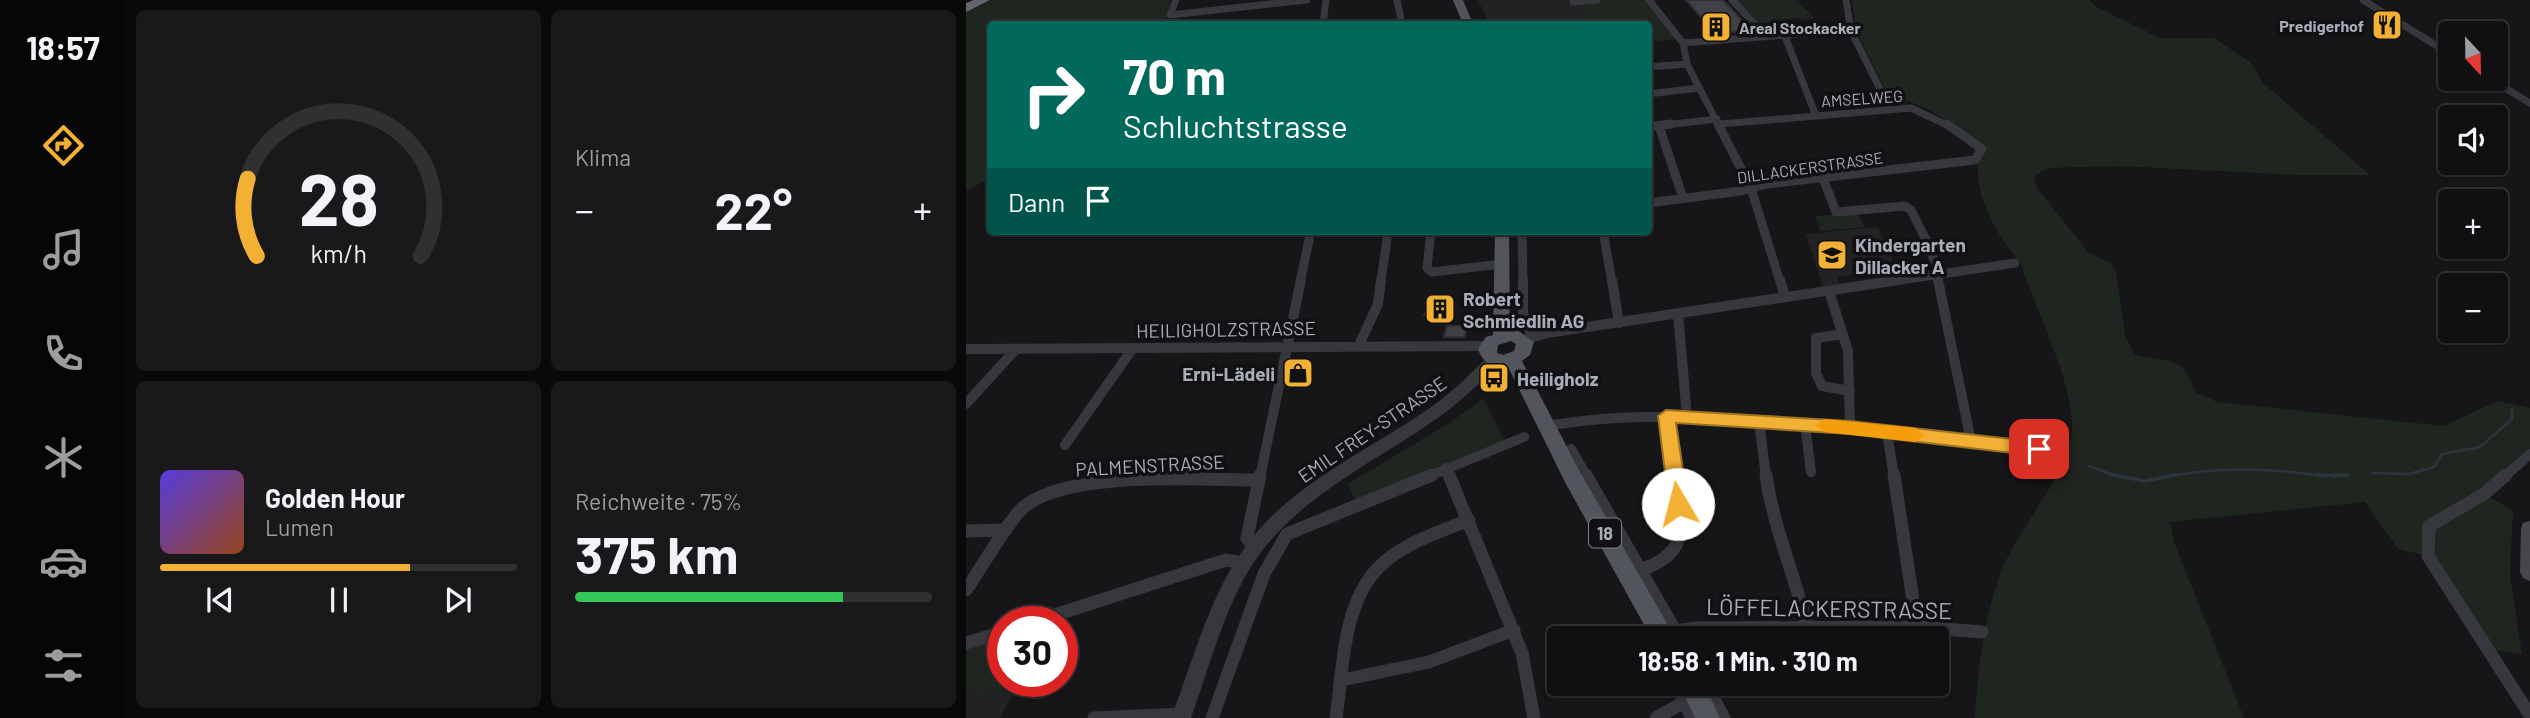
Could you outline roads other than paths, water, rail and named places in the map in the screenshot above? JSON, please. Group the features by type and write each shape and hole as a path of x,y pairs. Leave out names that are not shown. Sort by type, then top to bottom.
{"highway":[{"path":"966,8 984,0"}],"main road":[{"path":"1458,0 1469,21"},
{"path":"1465,0 1470,21"},
{"path":"1494,347 1502,235"},
{"path":"1513,335 1528,339 1524,351 1513,360 1494,347 1513,335"},
{"name":"18","path":"1513,360 1547,426 1667,626"},
{"path":"2530,528 2530,572"},
{"path":"1692,696 1708,718"}],"street":[{"path":"1176,0 1170,15 1307,0"},
{"path":"1323,21 1326,0"},
{"path":"1397,0 1401,21"},
{"path":"1573,2 1597,0"},
{"path":"1649,0 1683,43 1687,64 1751,188 1785,297"},
{"path":"1732,0 1766,36"},
{"path":"1846,0 1851,31 1890,109"},
{"path":"2363,0 2438,47"},
{"path":"1683,43 1839,31"},
{"path":"1784,34 1816,116"},
{"path":"1652,67 1687,64"},
{"path":"1652,94 1699,88"},
{"path":"2508,90 2530,103"},
{"name":"AMSELWEG","path":"1652,127 1911,108 1939,119 1982,149 1975,160"},
{"path":"1658,126 1683,198"},
{"name":"DILLACKERSTRASSE","path":"1652,202 1975,160"},
{"path":"1823,178 1836,212 1905,206 1911,210 1932,252 1970,441"},
{"path":"1256,548 1247,538 1310,235"},
{"path":"1359,345 1378,304 1387,235"},
{"path":"1431,235 1427,268 1432,272 1502,264"},
{"path":"1522,235 1523,313 1528,339 1678,313 2015,263"},
{"path":"1604,235 1619,323"},
{"path":"1829,291 1848,351 1850,427"},
{"path":"1678,313 1687,417"},
{"path":"1843,334 1816,338 1816,373 1822,386 1850,391"},
{"name":"HEILIGHOLZSTRASSE","path":"966,349 1359,345 1494,347"},
{"name":"EMIL FREY-STRASSE","path":"1182,716 1230,591 1244,563 1256,548 1280,520 1314,491 1445,408 1468,388 1494,347"},
{"path":"1065,445 1133,348"},
{"path":"966,404 1016,349"},
{"path":"1640,570 1670,557 1680,545 1681,528 1666,416"},
{"path":"1547,426 1583,418 1687,417 1850,427 2061,452"},
{"path":"1759,421 1770,506 1793,570 1807,626"},
{"path":"1805,424 1811,472"},
{"path":"1887,432 1917,626"},
{"path":"1212,718 1264,574 1287,534 1524,437"},
{"path":"1571,449 1640,570 1668,626"},
{"path":"2530,454 2484,494 2429,526 2426,546 2428,556 2530,715"},
{"path":"1446,468 1514,630 1529,680 1534,718"},
{"name":"PALMENSTRASSE","path":"966,590 1006,530 1033,498 1078,485 1259,480"},
{"path":"1336,718 1353,614 1362,591 1377,569 1406,549 1469,520"},
{"path":"966,531 1006,530"},
{"path":"1078,608 1226,560 1244,563"},
{"name":"LÖFFELACKERSTRASSE","path":"1949,629 1982,632"},
{"path":"1342,680 1429,662 1514,630"},
{"path":"966,643 987,637"},
{"path":"1656,718 1680,696"},
{"path":"1688,696 1692,718"},
{"path":"1712,696 1724,718"},
{"path":"1094,718 1182,716"}],"waterway":[{"path":"2373,473 2409,474 2434,467 2442,454 2480,447 2512,419 2512,409"},
{"path":"2089,466 2118,477"},
{"path":"2166,477 2206,471 2246,470 2327,477"},
{"path":"2113,475 2145,481 2175,475"},
{"path":"2316,475 2348,475 2333,477"}],"place":[{"name":"Predigerhof","path":"2387,25"},
{"name":"Areal Stockacker","path":"1716,27"},
{"name":"Kindergarten Dillacker A","path":"1832,255"},
{"name":"Robert Schmiedlin AG","path":"1440,309"},
{"name":"Erni-Lädeli","path":"1298,373"},
{"name":"Heiligholz","path":"1494,378"}]}
